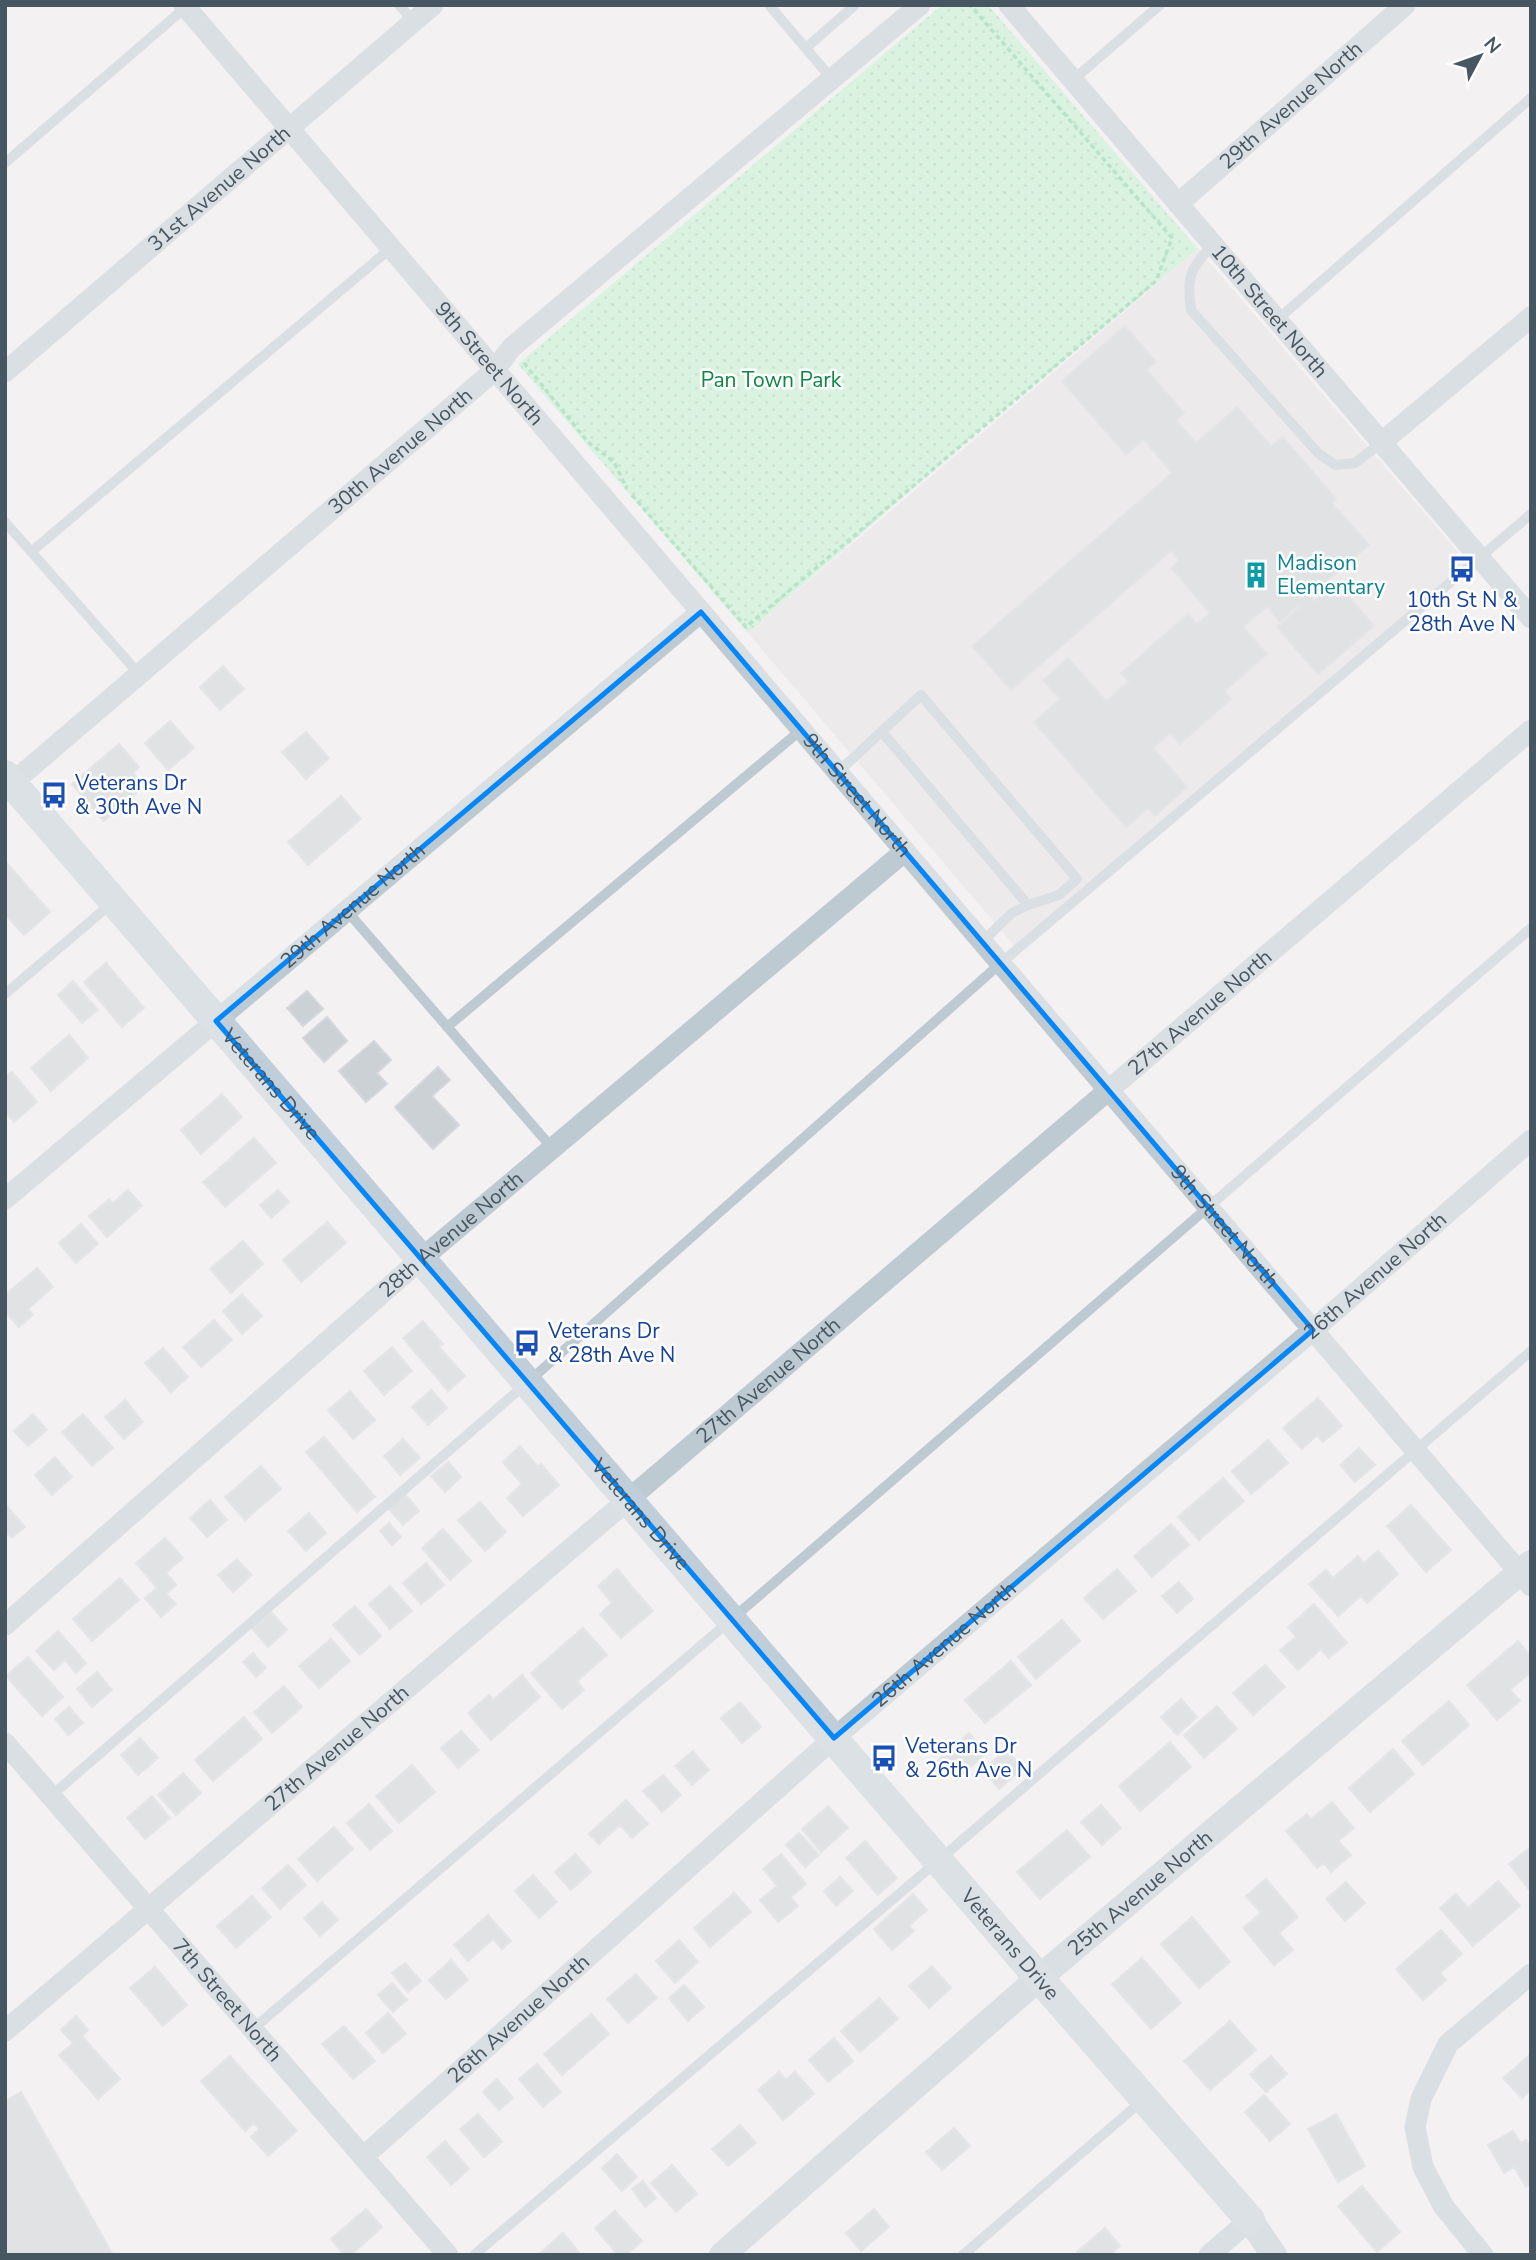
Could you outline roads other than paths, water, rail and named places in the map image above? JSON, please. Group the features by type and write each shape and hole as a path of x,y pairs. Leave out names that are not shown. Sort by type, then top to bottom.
{"main road":[{"name":"Veterans Drive","path":"7,782 629,1498 1039,1978 1250,2220"}],"street":[{"name":"31st Avenue North","path":"5,372 433,5"},
{"name":"30th Avenue North","path":"7,782 139,674 495,370 511,348 920,5"},
{"name":"10th Street North","path":"1009,5 1531,618"},
{"name":"29th Avenue North","path":"1178,204 1405,5"},
{"name":"9th Street North","path":"185,6 1415,1450 1527,1574"},
{"path":"1382,442 1531,317"},
{"name":"29th Avenue North","path":"5,1199 701,612"},
{"name":"27th Avenue North","path":"5,2031 1531,730"},
{"name":"28th Avenue North","path":"5,1625 421,1259 904,852"},
{"name":"26th Avenue North","path":"363,2157 834,1738 1313,1330 1531,1140"},
{"name":"25th Avenue North","path":"722,2255 1039,1978 1527,1574"},
{"name":"7th Street North","path":"5,1744 448,2255"},
{"path":"1483,2255 1444,2207 1423,2167 1415,2127 1421,2099 1448,2044 1531,1974"},
{"path":"1209,2255 1250,2220"},
{"name":"Veterans Drive","path":"1250,2220 1274,2255"}],"lane":[{"path":"399,5 414,22"},
{"path":"769,5 831,78"},
{"path":"806,48 855,5"},
{"path":"1073,80 1160,5"},
{"path":"5,163 185,6"},
{"path":"1277,320 1531,98"},
{"path":"1213,244 1192,268 1188,292 1191,310 1318,453 1335,465 1355,463 1382,442"},
{"path":"31,552 391,248"},
{"path":"51,1796 528,1382 1001,963 1531,514"},
{"path":"5,522 139,674"},
{"path":"837,773 921,695 1077,879 1059,895 1012,913 982,942"},
{"path":"447,1027 801,730"},
{"path":"882,732 1028,905"},
{"path":"5,994 113,902"},
{"path":"346,911 553,1149"},
{"path":"253,2029 1531,928"},
{"path":"474,2255 1531,1351"},
{"path":"963,2255 1145,2098"}],"place":[{"name":"10th St N & 28th Ave N","path":"1462,569"},
{"name":"Madison Elementary","path":"1256,575"},
{"name":"Veterans Dr & 30th Ave N","path":"54,795"},
{"name":"Veterans Dr & 28th Ave N","path":"527,1343"},
{"name":"Veterans Dr & 26th Ave N","path":"884,1758"}],"park label":[{"name":"Pan Town Park","path":"771,380"}]}
